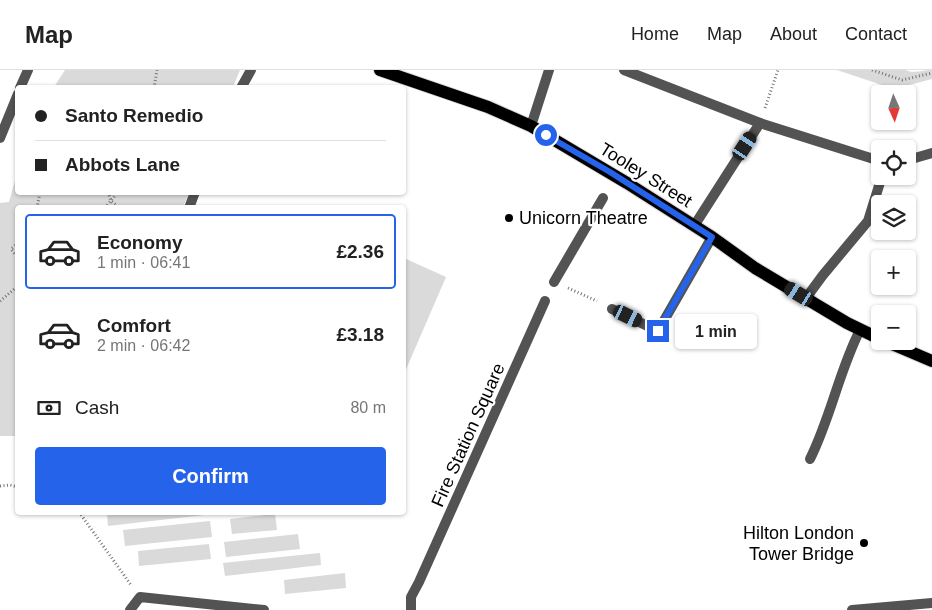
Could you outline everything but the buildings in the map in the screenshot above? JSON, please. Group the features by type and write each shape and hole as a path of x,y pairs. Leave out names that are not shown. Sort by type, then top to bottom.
{"main road":[{"name":"Tooley Street","path":"380,70 488,107 531,126 610,172 712,237 755,268 871,335"},
{"path":"906,350 932,361"}],"street":[{"path":"21,85 28,70"},
{"path":"244,85 251,70"},
{"path":"531,126 549,70"},
{"path":"624,70 760,123 871,158"},
{"path":"0,138 3,121 15,99"},
{"path":"694,226 760,123"},
{"path":"916,158 932,153"},
{"path":"806,298 868,221 879,185"},
{"path":"554,282 603,198"},
{"path":"612,309 658,331 712,237"},
{"name":"Fire Station Square","path":"411,610 411,597 546,301"},
{"path":"810,459 829,413 850,350 860,330"},
{"path":"130,610 140,597 264,610"},
{"path":"852,610 932,603"}],"path":[{"path":"155,85 158,70"},
{"path":"760,123 778,70"},
{"path":"872,70 902,80 932,73"},
{"path":"109,195 111,201 116,205"},
{"path":"108,205 116,195"},
{"path":"554,282 612,309"},
{"path":"0,301 15,288"},
{"path":"0,486 15,486"},
{"path":"81,515 140,597"}],"shaded area":[{"path":"65,70 240,70 234,85 55,85"},
{"path":"837,70 905,70 915,72 932,70 932,79 909,85 882,85"},
{"path":"15,181 15,195 188,195 184,205 15,205 15,436 0,436 0,203 9,202"},
{"path":"406,259 446,277 406,369"},
{"path":"107,515 204,515 108,526"},
{"path":"275,515 277,530 232,534 230,519"},
{"path":"210,521 212,537 125,546 123,530"},
{"path":"298,534 300,549 226,557 224,542"},
{"path":"209,544 211,559 139,566 138,551"},
{"path":"320,553 321,565 225,576 223,563"},
{"path":"345,573 346,588 285,594 284,580"}],"place":[{"name":"Unicorn Theatre","path":"509,218"},
{"name":"Hilton London Tower Bridge","path":"864,543"}],"route":[{"path":"546,135 610,172 712,237 658,331"}]}
